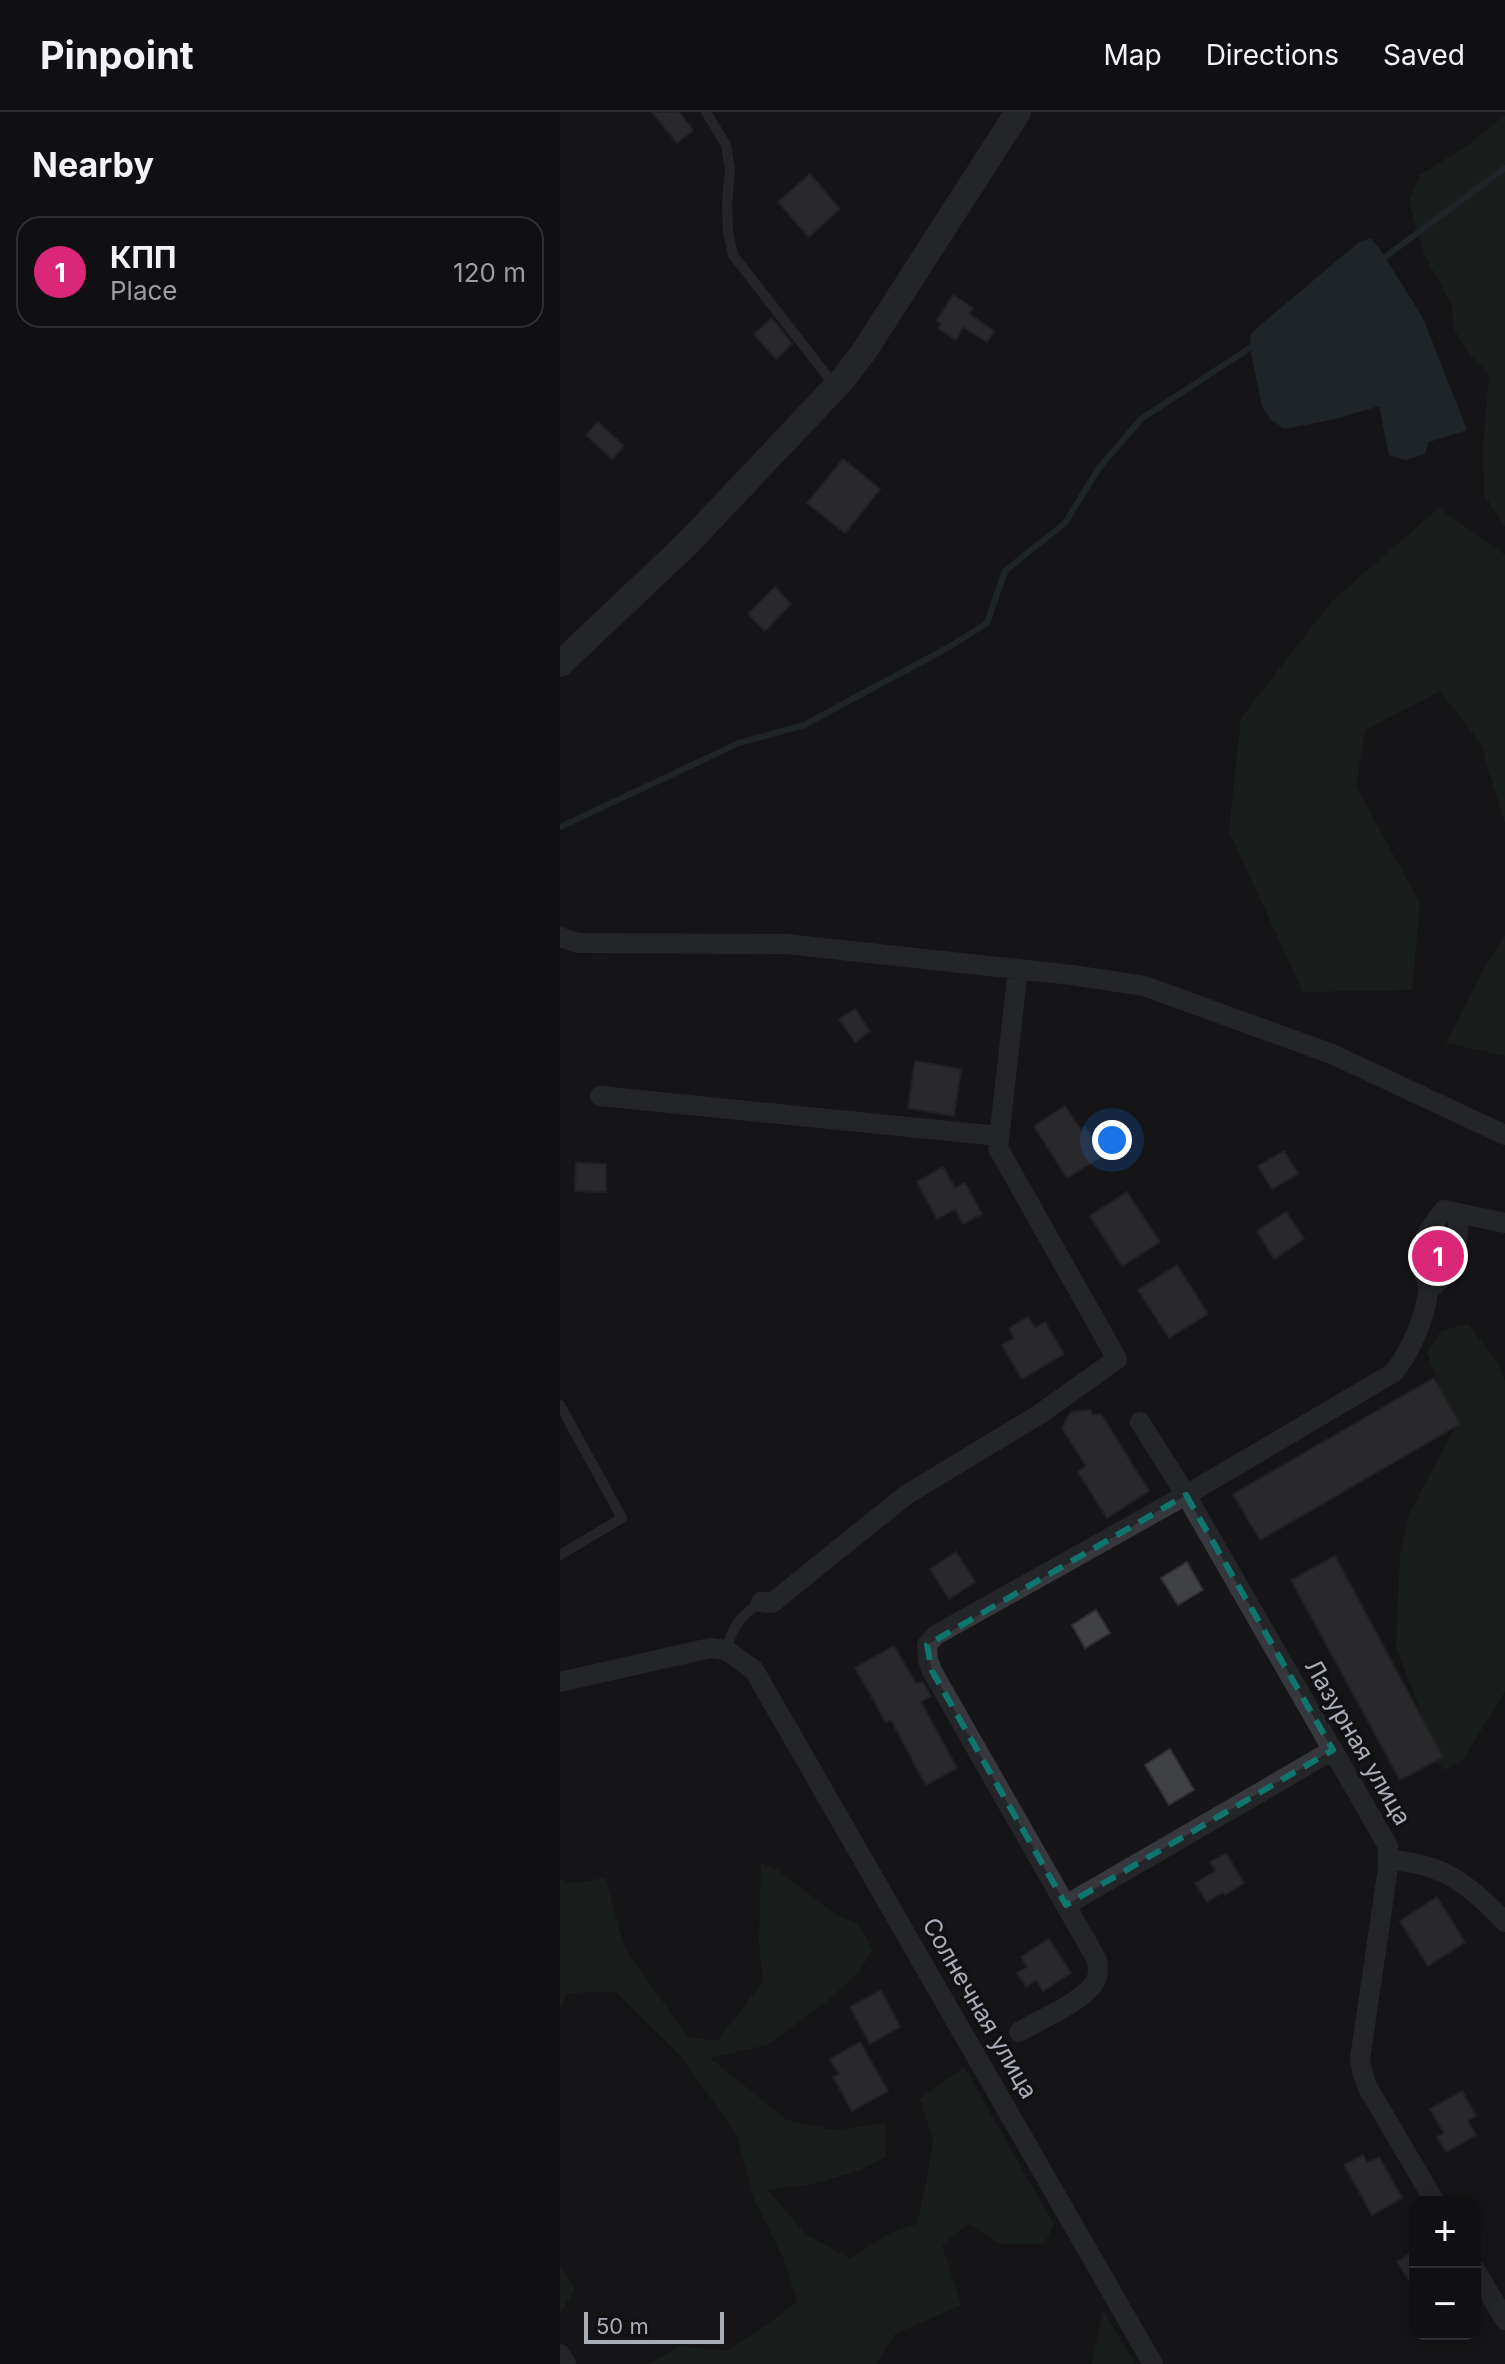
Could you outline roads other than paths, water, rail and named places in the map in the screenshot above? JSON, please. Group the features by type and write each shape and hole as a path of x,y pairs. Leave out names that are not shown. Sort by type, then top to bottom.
{"street":[{"path":"560,664 687,544 836,388 865,350 1018,112"},
{"path":"560,937 578,943 786,944 1144,986 1332,1054 1505,1135"},
{"path":"761,1602 772,1603 906,1495 1040,1414 1117,1359 998,1148 1018,969"},
{"path":"600,1096 999,1136"},
{"path":"1450,1212 1505,1223"},
{"path":"1428,1290 1442,1277 1454,1254 1457,1236 1450,1212"},
{"path":"1019,2032 1080,1997 1096,1982 1099,1971 1097,1960 932,1671 927,1645 936,1635 1186,1495 1393,1373 1415,1340 1428,1290 1421,1262 1423,1241 1450,1212"},
{"name":"Лазурная улица","path":"1140,1422 1186,1495 1388,1846 1389,1860 1360,2059 1368,2088 1431,2196"},
{"path":"560,1682 700,1648 726,1650"},
{"name":"Солнечная улица","path":"726,1650 746,1663 760,1678 1153,2364"},
{"path":"1066,1905 1333,1750"},
{"path":"1389,1860 1412,1861 1451,1875 1469,1887 1505,1922"},
{"path":"1481,2279 1505,2320"},
{"path":"560,2354 566,2364"}],"lane":[{"path":"706,112 726,145 730,170 728,232 733,255 836,388"},
{"path":"560,1405 622,1518 560,1555"},
{"path":"726,1650 733,1628 746,1612 761,1602"}],"waterway":[{"path":"1381,260 1505,168"},
{"path":"560,827 739,743 804,725 949,647 987,623 1005,571 1065,523 1099,468 1141,419 1256,344"}],"place":[{"name":"КПП","path":"1438,1256"}]}
